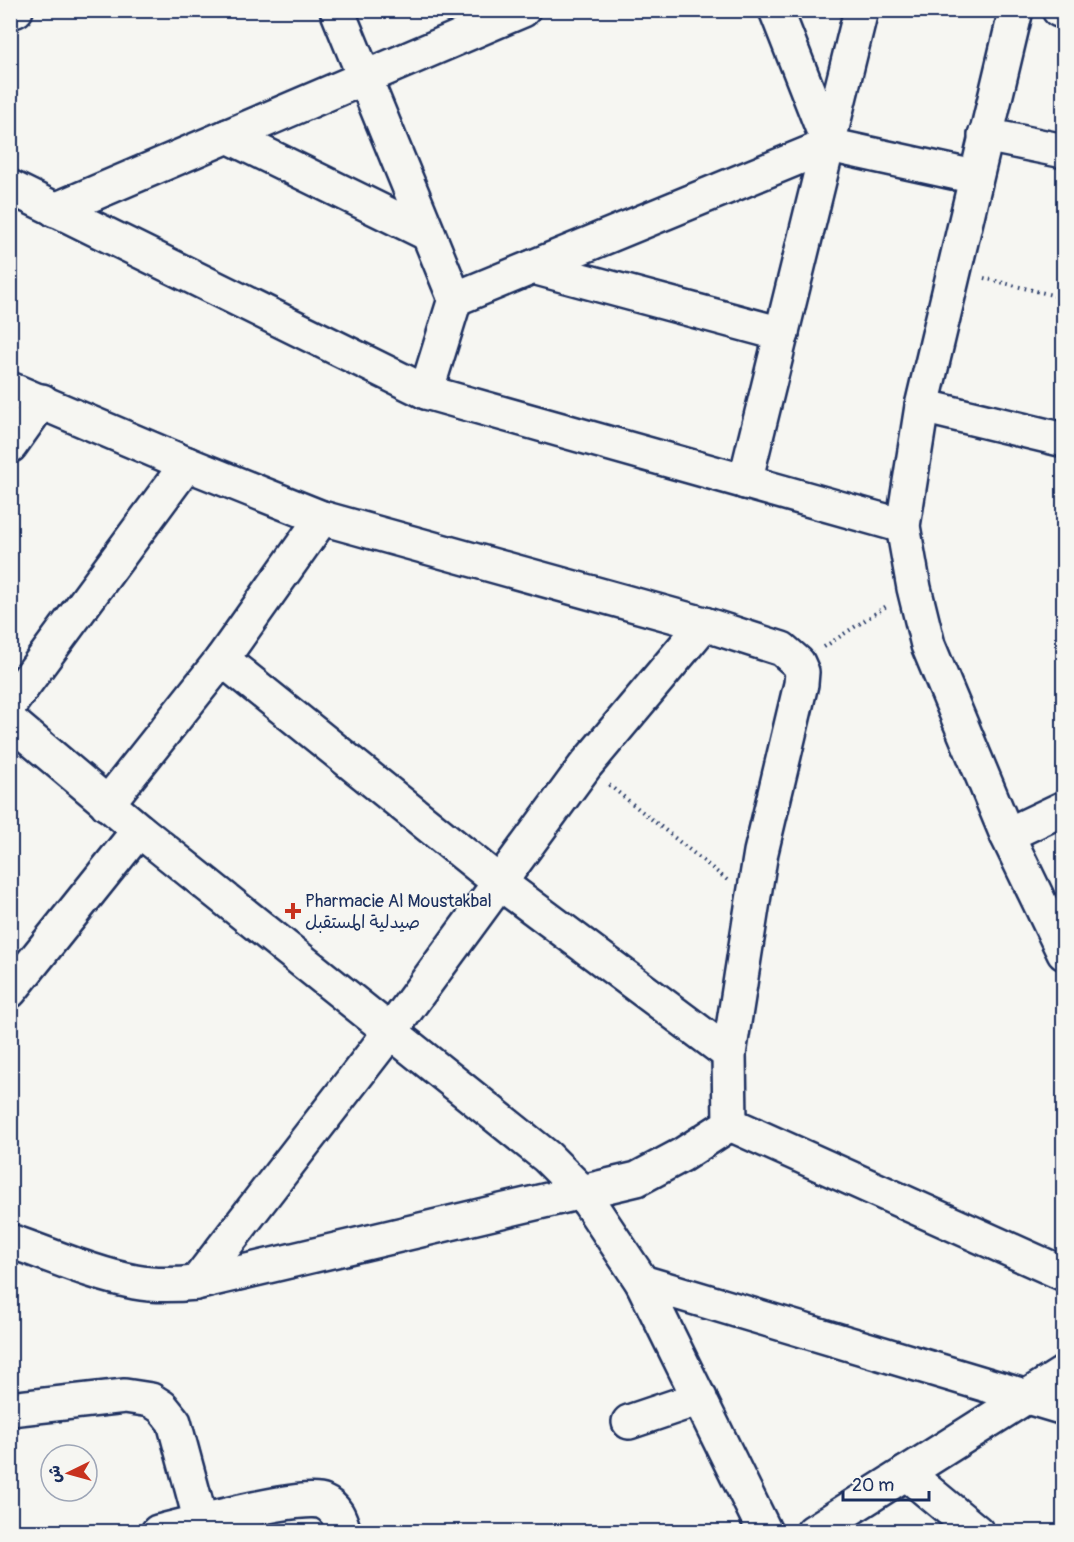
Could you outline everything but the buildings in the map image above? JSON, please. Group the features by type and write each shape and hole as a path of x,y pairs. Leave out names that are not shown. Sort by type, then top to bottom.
{"street":[{"path":"10,12 16,10"},
{"path":"338,10 455,299 426,392"},
{"path":"55,210 524,10"},
{"path":"776,10 829,144"},
{"path":"745,482 861,10"},
{"path":"1016,10 922,406 903,526 914,588 928,645 1007,835 1064,953"},
{"path":"985,135 1064,151"},
{"path":"228,136 428,234"},
{"path":"455,299 829,144 975,177"},
{"path":"10,187 426,392 903,526"},
{"path":"533,267 782,334"},
{"path":"10,389 322,518 704,624 782,649 798,664 802,672 801,684 761,852 729,1054 730,1124"},
{"path":"10,446 42,401"},
{"path":"922,406 1064,440"},
{"path":"10,704 187,464"},
{"path":"107,804 222,659 322,518"},
{"path":"196,1283 390,1032 585,766 704,624"},
{"path":"222,659 500,883 729,1054"},
{"path":"10,721 139,830 547,1157 582,1192 642,1282 765,1532"},
{"path":"1007,835 1064,808"},
{"path":"10,991 139,830"},
{"path":"10,1241 107,1275 136,1282 168,1285 196,1283 637,1179 682,1155 730,1124"},
{"path":"730,1124 1064,1274"},
{"path":"642,1282 1064,1408"},
{"path":"813,1532 1064,1373"},
{"path":"10,1409 124,1396 151,1400 162,1407 174,1422 201,1522"},
{"path":"629,1422 699,1398"},
{"path":"906,1473 978,1532"},
{"path":"158,1532 312,1499 323,1502 339,1515 344,1532"}],"path":[{"path":"954,270 1064,298"},
{"path":"798,664 914,588"},
{"path":"585,766 753,901"}],"place":[{"name":"Pharmacie Al Moustakbal صيدلية المستقبل","path":"293,911"}]}
